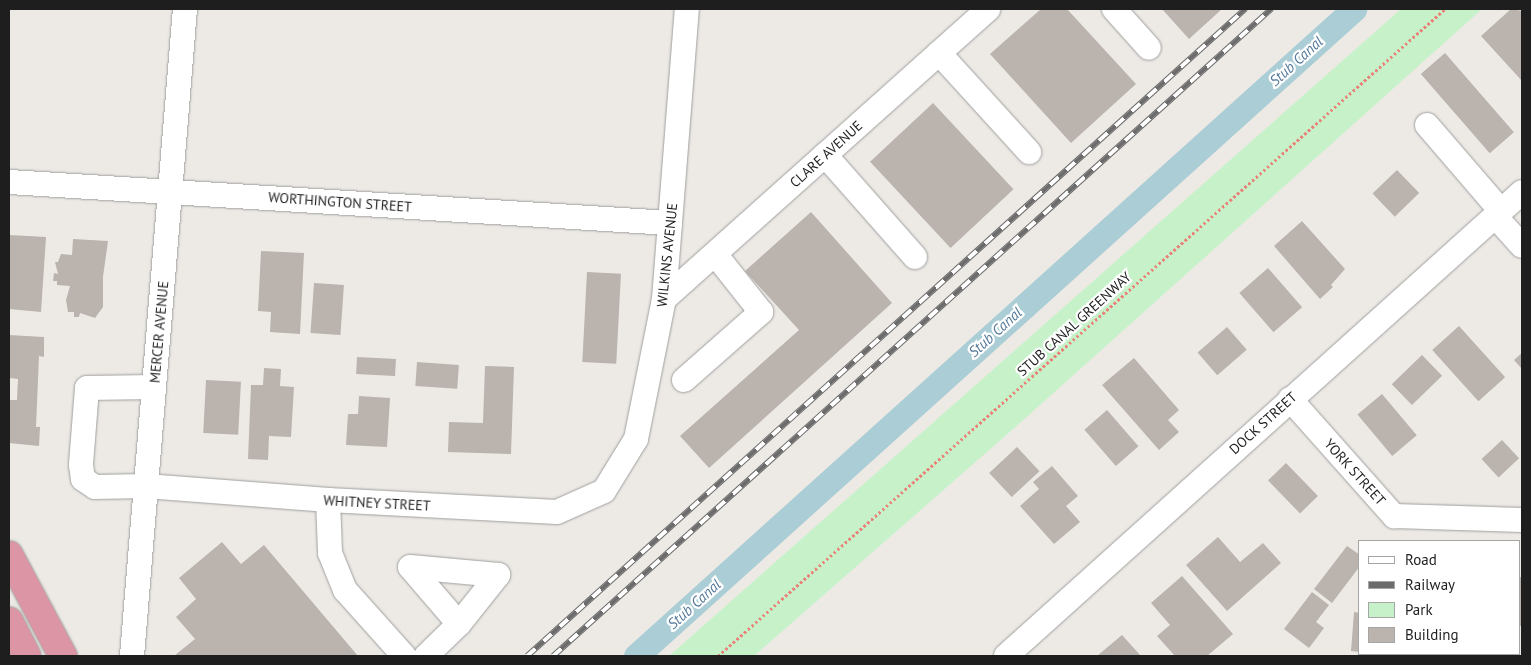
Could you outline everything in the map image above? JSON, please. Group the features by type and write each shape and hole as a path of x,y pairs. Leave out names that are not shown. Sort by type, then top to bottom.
{"highway":[{"path":"9,555 64,656"},
{"path":"9,621 27,656"}],"street":[{"name":"MERCER AVENUE","path":"132,656 185,9"},
{"name":"WILKINS AVENUE","path":"604,490 636,439 664,299 687,9"},
{"name":"CLARE AVENUE","path":"664,299 988,9"},
{"path":"1114,9 1149,48"},
{"path":"939,53 1029,152"},
{"path":"1427,125 1498,213 1522,246"},
{"path":"825,155 916,256"},
{"name":"WORTHINGTON STREET","path":"9,182 670,222"},
{"name":"DOCK STREET","path":"1006,656 1522,192"},
{"path":"684,380 761,312 714,254"},
{"name":"WHITNEY STREET","path":"154,387 95,386 87,388 85,395 83,479 95,487 146,486 328,500 557,512 604,490"},
{"name":"YORK STREET","path":"1290,399 1394,516 1522,520"},
{"path":"328,500 330,553 345,590 404,656"},
{"path":"426,656 459,624"}],"path":[{"name":"STUB CANAL GREENWAY","path":"718,656 1445,9"}],"green space":[{"path":"1401,9 1482,9 1020,423 754,656 669,656"}],"building":[{"path":"1041,9 1067,9 1136,84 1071,143 990,54"},
{"path":"1162,9 1222,9 1189,39"},
{"path":"1511,9 1522,11 1522,81 1481,36"},
{"path":"1445,53 1514,132 1490,153 1421,74"},
{"path":"933,103 1013,189 951,248 870,162"},
{"path":"1397,170 1419,193 1395,217 1373,194"},
{"path":"811,212 892,303 709,468 680,436 799,330 745,271"},
{"path":"1302,221 1345,269 1331,285 1333,287 1320,299 1274,246"},
{"path":"9,235 46,237 41,312 9,309"},
{"path":"73,239 108,241 103,277 103,307 95,318 80,313 79,317 74,317 74,312 68,312 66,300 70,286 57,285 57,281 53,281 54,273 58,274 55,262 58,262 61,254 72,255"},
{"path":"261,251 304,253 300,334 270,332 271,312 258,311"},
{"path":"1268,268 1302,307 1273,332 1239,293"},
{"path":"587,272 621,274 616,364 582,362"},
{"path":"314,283 344,285 340,335 311,333"},
{"path":"1459,326 1505,377 1478,401 1432,350"},
{"path":"1227,327 1247,350 1217,375 1198,353"},
{"path":"9,335 44,337 44,357 39,356 36,427 40,427 39,446 9,443 9,400 17,400 18,379 9,378"},
{"path":"1522,353 1522,369 1514,360"},
{"path":"1422,355 1442,376 1412,405 1392,384"},
{"path":"357,357 396,359 395,376 356,374"},
{"path":"1134,358 1179,410 1168,420 1179,432 1159,450 1102,385"},
{"path":"417,362 459,365 457,389 415,386"},
{"path":"485,366 514,367 511,454 448,452 449,422 483,423"},
{"path":"264,368 281,369 280,386 294,387 291,437 269,436 268,460 248,459 251,385 263,385"},
{"path":"206,380 241,382 238,435 203,433"},
{"path":"1382,394 1417,435 1392,456 1357,415"},
{"path":"359,396 390,398 387,447 346,445 348,414 358,414"},
{"path":"1107,410 1138,446 1116,466 1084,430"},
{"path":"1502,440 1519,458 1499,477 1482,459"},
{"path":"1017,447 1040,471 1012,497 989,473"},
{"path":"1286,463 1318,496 1300,513 1268,480"},
{"path":"1052,466 1078,496 1066,506 1080,522 1054,544 1020,506 1039,489 1033,482"},
{"path":"1218,537 1240,562 1263,543 1281,563 1227,611 1186,565"},
{"path":"222,542 241,564 264,545 358,656 174,656 195,639 176,617 196,599 179,578"},
{"path":"1347,546 1358,554 1358,569 1332,603 1314,589"},
{"path":"1182,576 1233,634 1207,656 1175,656 1157,636 1170,625 1151,603"},
{"path":"1521,577 1522,577 1521,626"},
{"path":"1312,592 1329,605 1316,622 1324,628 1309,648 1284,629"},
{"path":"1354,612 1358,613 1358,652 1351,651"},
{"path":"1122,635 1141,656 1097,656"}],"waterway":[{"name":"Stub Canal","path":"636,656 1354,9"}],"railway":[{"path":"527,656 1245,9"},
{"path":"553,656 1271,9"}]}
